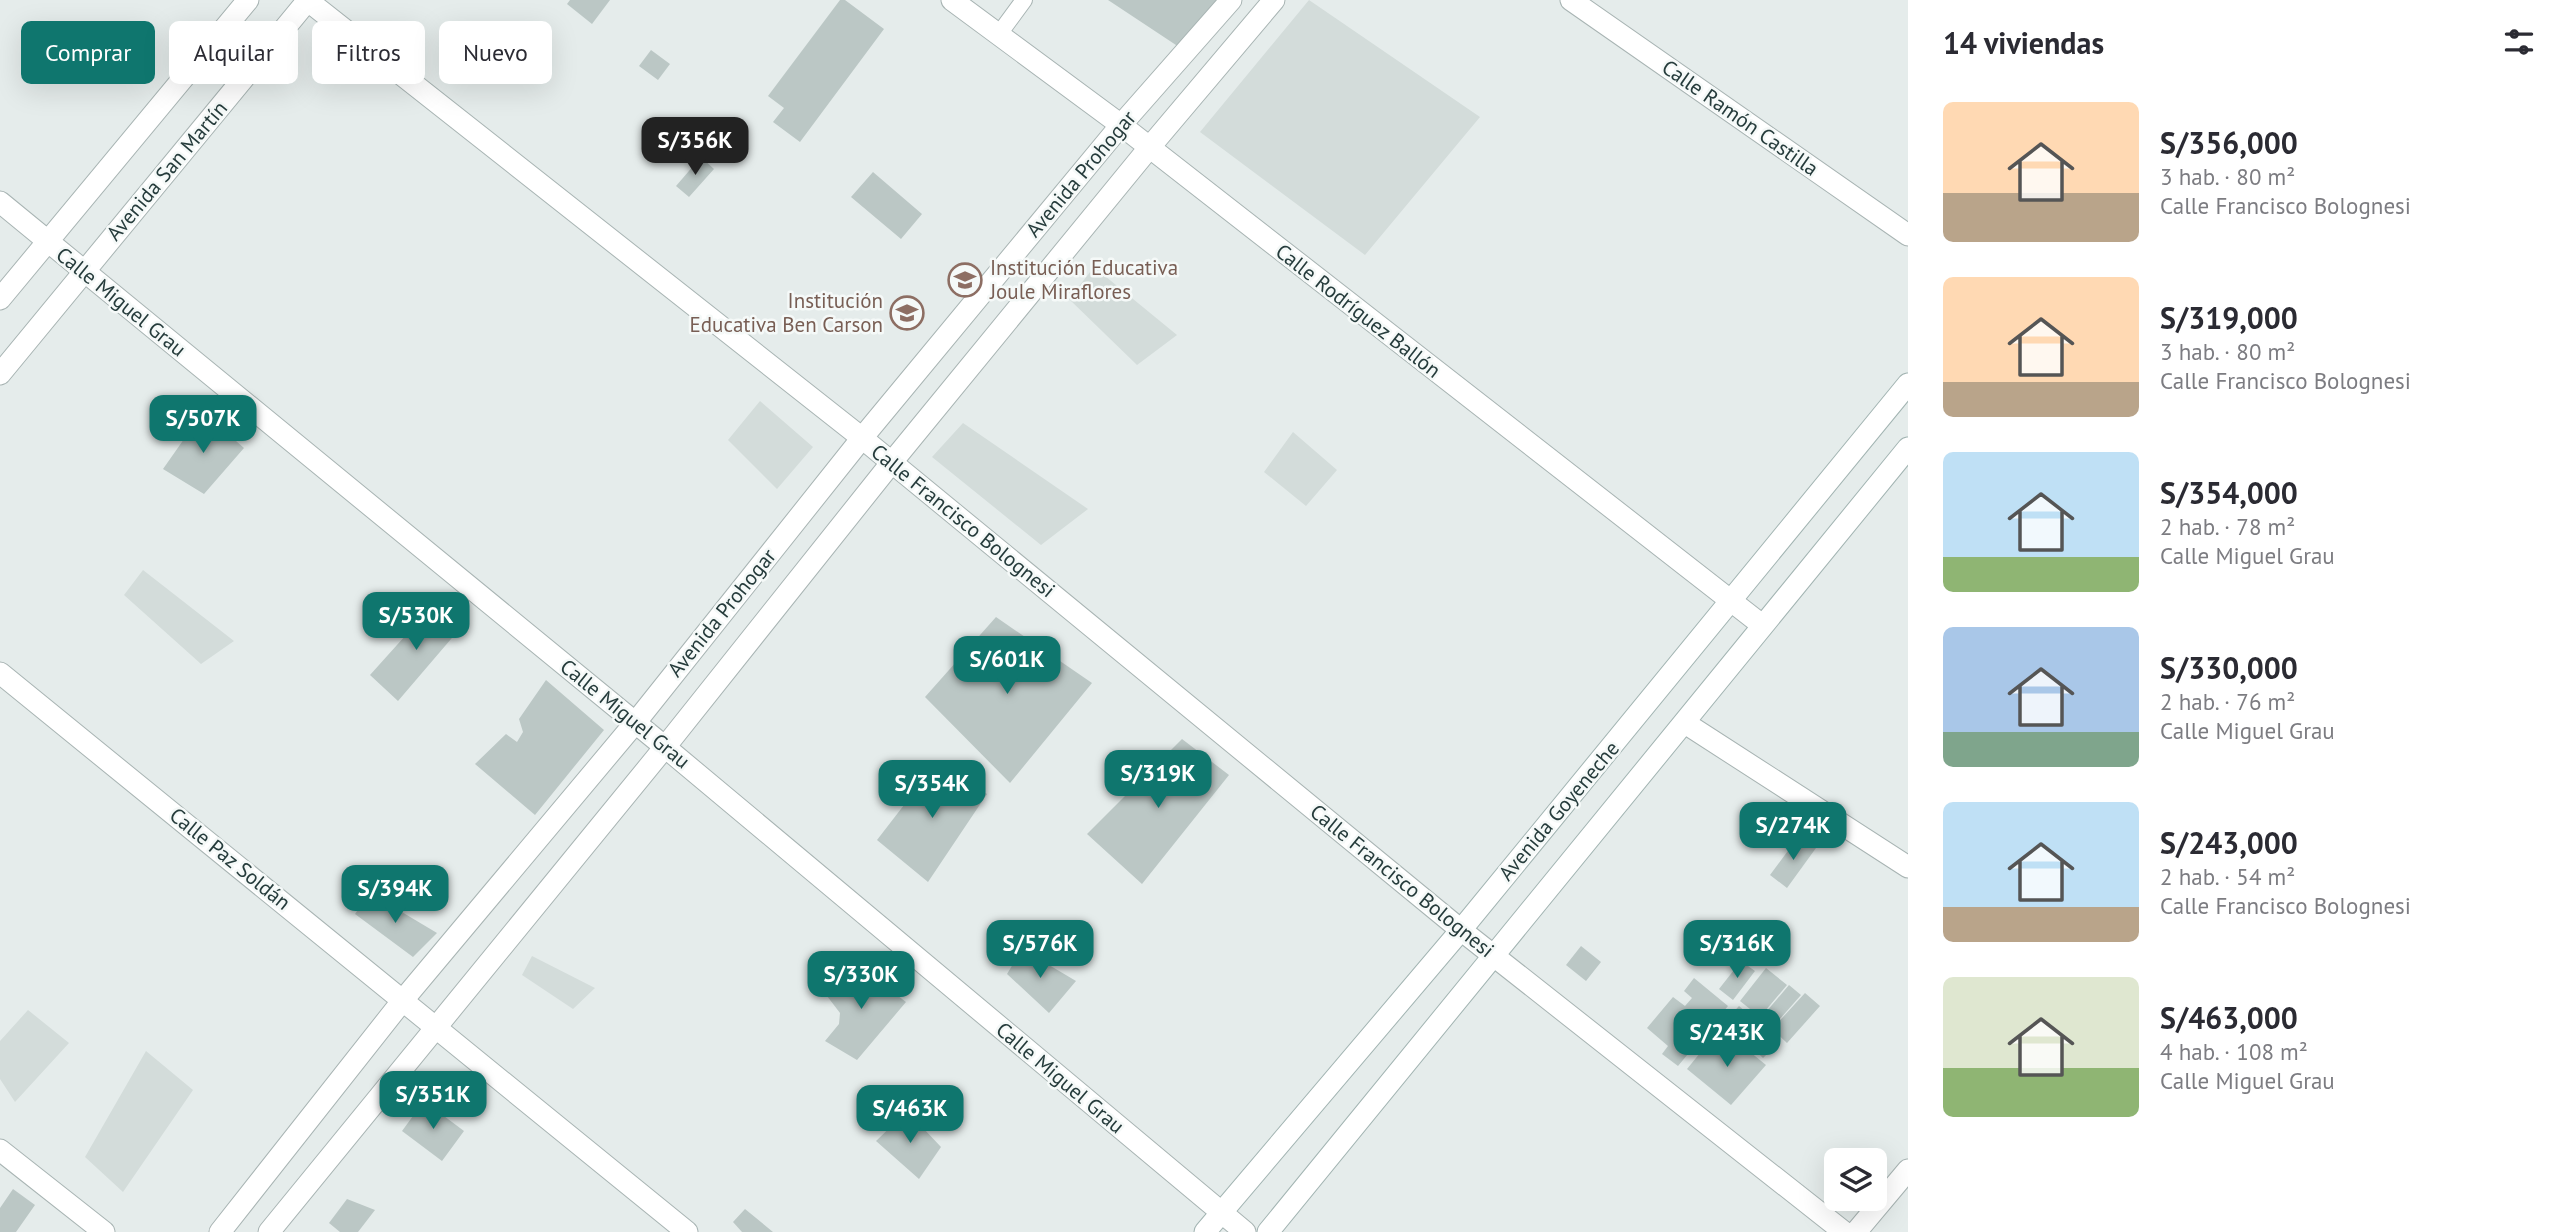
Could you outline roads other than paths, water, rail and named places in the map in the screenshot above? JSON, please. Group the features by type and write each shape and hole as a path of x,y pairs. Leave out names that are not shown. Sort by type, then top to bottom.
{"street":[{"path":"0,299 248,0"},
{"name":"Avenida San Martín","path":"0,374 307,0"},
{"name":"Calle Francisco Bolognesi","path":"307,0 892,462 1461,930 1844,1232"},
{"name":"Calle Rodríguez Ballón","path":"953,0 1121,125 1762,625"},
{"name":"Avenida Prohogar","path":"220,1232 403,1000 635,723 862,438 1121,125 1231,0"},
{"name":"Avenida Prohogar","path":"269,1232 665,747 892,462 1274,0"},
{"name":"Calle Ramón Castilla","path":"1571,0 1908,235"},
{"name":"Calle Miguel Grau","path":"0,202 665,747 1245,1232"},
{"name":"Avenida Goyeneche","path":"1205,1232 1461,930 1906,392"},
{"name":"Avenida Goyeneche","path":"1268,1232 1908,448"},
{"name":"Calle Paz Soldán","path":"0,673 687,1232"},
{"path":"1685,723 1908,867"},
{"path":"0,1150 104,1232"},
{"path":"1856,1232 1908,1170"}],"lane":[{"path":"999,34 1024,0"}],"place":[{"name":"Institución Educativa Joule Miraflores","path":"965,280"},
{"name":"Institución Educativa Ben Carson","path":"907,313"}]}
